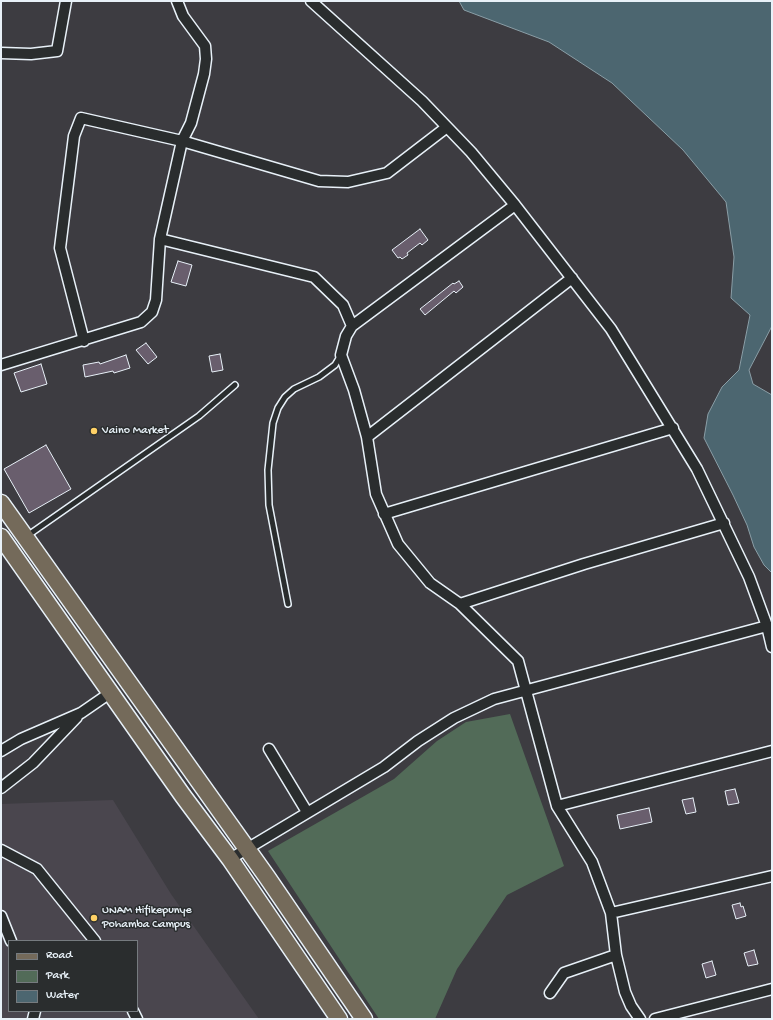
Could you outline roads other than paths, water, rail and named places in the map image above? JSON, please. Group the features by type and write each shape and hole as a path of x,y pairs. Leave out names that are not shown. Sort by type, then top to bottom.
{"main road":[{"path":"1,502 246,848 364,1019"},
{"path":"1,537 183,796 230,859 339,1019"},
{"path":"110,693 128,681"}],"street":[{"path":"1,53 31,54 57,51 66,1"},
{"path":"1,365 84,341 140,322 152,312 156,300 160,239 182,141 191,123 204,74 206,58 205,46 183,16 177,1"},
{"path":"311,1 422,101 471,152 515,205 611,329 673,428 724,523 749,577 767,626 772,647"},
{"path":"84,341 60,248 74,136 81,118 182,141 319,181 348,182 387,173 447,127"},
{"path":"515,205 352,326 346,336 341,355 354,390 367,438 376,494 398,544 430,583 460,604 518,661 557,806 592,862 611,913 616,955 631,1006 640,1019"},
{"path":"160,239 314,277 343,305 352,326"},
{"path":"367,438 572,278"},
{"path":"384,514 673,428"},
{"path":"460,604 584,564 724,523"},
{"path":"230,859 246,848 384,767 454,718 494,699 767,626"},
{"path":"1,751 22,739 81,713 110,693"},
{"path":"1,788 33,763 81,713"},
{"path":"269,749 307,812"},
{"path":"557,806 772,751"},
{"path":"1,850 37,869 95,940"},
{"path":"611,913 772,876"},
{"path":"1,916 11,940"},
{"path":"550,993 564,973 616,955"},
{"path":"655,1019 772,989"}],"lane":[{"path":"288,604 269,505 268,470 273,423 278,408 285,397 294,389 319,377 335,364 341,355"},
{"path":"26,538 199,416 235,385"}],"water":[{"path":"459,1 772,1 772,326 749,370 753,384 772,395 772,573 764,565 754,547 747,525 704,438 708,414 722,387 739,370 750,315 731,298 734,257 726,202 683,150 612,83 549,42 464,10"}],"place":[{"name":"Vaino Market","path":"94,431"},
{"name":"UNAM Hifikepunye Pohamba Campus","path":"94,918"}]}
